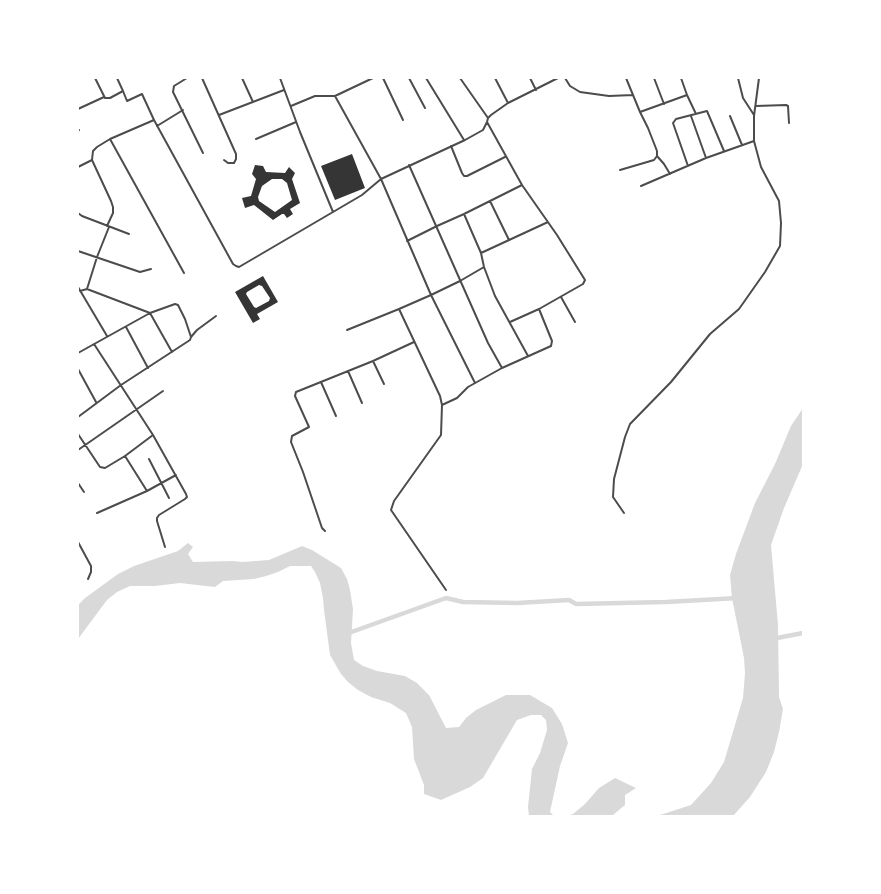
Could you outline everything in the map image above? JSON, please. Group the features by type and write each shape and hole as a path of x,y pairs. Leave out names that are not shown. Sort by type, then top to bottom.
{"street":[{"path":"95,78 104,97"},
{"path":"117,78 127,101 142,94 157,126 233,264 236,266 239,266 362,195 381,179 465,140 483,130 488,118 495,111 558,78"},
{"path":"187,78 177,84 173,90 203,153"},
{"path":"202,78 236,154 234,163 228,163 224,160"},
{"path":"242,78 253,102"},
{"path":"280,78 296,122 333,212"},
{"path":"291,106 315,96 335,96 373,78"},
{"path":"383,78 403,120"},
{"path":"409,78 425,108"},
{"path":"426,78 465,140"},
{"path":"460,78 488,118"},
{"path":"495,78 508,103"},
{"path":"530,78 536,90"},
{"path":"626,78 657,151 657,156 670,174"},
{"path":"654,78 664,104"},
{"path":"681,78 696,114"},
{"path":"738,78 743,98 754,116"},
{"path":"624,513 613,497 614,479 630,424 672,382 710,334 739,309 765,272 780,246 781,223 779,201 761,167 754,141 754,116 759,78"},
{"path":"566,79 570,86 580,92 609,96 633,95"},
{"path":"219,115 284,90"},
{"path":"78,108 104,97 110,98 123,92"},
{"path":"640,112 687,95"},
{"path":"335,96 381,179 430,295 475,383"},
{"path":"755,106 786,105 788,106 789,123"},
{"path":"157,126 183,110"},
{"path":"688,166 673,122 676,119 705,111 708,113 724,152"},
{"path":"691,116 706,158"},
{"path":"730,116 742,145"},
{"path":"87,290 113,213 111,200 92,160 93,151 110,139 154,120"},
{"path":"256,139 296,122"},
{"path":"487,122 522,185 548,222 585,280 583,284 539,309 510,322"},
{"path":"110,139 184,273"},
{"path":"641,186 706,158 754,141"},
{"path":"451,146 464,176 467,176 506,156"},
{"path":"620,170 654,160 657,156"},
{"path":"78,167 92,160"},
{"path":"409,165 488,343 502,368"},
{"path":"407,241 522,185"},
{"path":"490,201 509,240"},
{"path":"78,213 82,216 129,234"},
{"path":"464,214 481,253 484,267 495,296 528,356"},
{"path":"481,253 548,222"},
{"path":"78,251 140,272 151,269"},
{"path":"347,330 430,295 460,281 484,267"},
{"path":"78,287 107,336"},
{"path":"80,291 87,290 150,314 172,352"},
{"path":"561,296 575,322"},
{"path":"78,353 150,314 175,304 178,305 185,319 191,337"},
{"path":"399,309 440,396 442,405 441,435 398,495 391,510 446,590"},
{"path":"442,405 457,398 468,387 502,368 551,346 552,344 539,309"},
{"path":"78,417 96,402 190,340 197,330 216,316"},
{"path":"126,327 148,369"},
{"path":"326,531 322,528 304,472 290,440 292,436 309,428 295,396 296,392 373,361 414,342"},
{"path":"94,344 136,411 153,435 186,494 187,497 157,518 156,521 166,546"},
{"path":"373,361 384,384"},
{"path":"78,369 96,402"},
{"path":"348,371 362,403"},
{"path":"321,382 336,416"},
{"path":"78,450 163,391"},
{"path":"78,434 85,446 102,468 107,467 125,456 153,435"},
{"path":"125,456 147,490"},
{"path":"149,459 169,498"},
{"path":"97,514 176,475"},
{"path":"78,483 84,492"},
{"path":"78,542 91,566 91,572 88,579"}],"shaded area":[{"path":"803,408 803,464 784,508 771,545 778,625 779,697 783,709 774,752 766,772 750,797 733,816 657,816 691,805 711,783 724,762 743,698 745,673 744,658 732,598 730,575 736,554 755,503 775,464 791,426"},
{"path":"188,543 193,547 188,554 193,562 242,562 269,560 302,546 312,550 341,568 347,579 353,609 351,643 354,660 363,666 377,671 405,676 417,683 429,695 446,728 459,727 466,718 476,710 506,695 530,695 552,708 562,724 568,743 560,766 550,812 554,816 529,816 528,807 532,769 540,753 547,730 546,720 541,715 531,715 517,720 483,778 470,787 441,800 424,794 424,785 414,759 412,727 406,713 390,703 371,697 358,690 341,674 330,655 320,583 311,566 290,566 278,572 254,579 223,581 215,587 180,583 155,586 130,586 117,592 107,600 78,639 78,605 85,598 118,574 134,566 178,551"},
{"path":"615,778 636,788 625,795 625,805 613,815 614,816 565,816 573,814 585,804 599,788"}],"building":[{"path":"352,154 365,188 335,200 321,166"},
{"path":"255,165 263,166 266,172 285,173 289,167 295,173 292,179 300,203 290,209 293,214 287,218 284,214 282,214 273,220 254,205 245,208 242,198 251,196 256,179 252,174","holes":["272,179 282,179 287,183 292,200 275,212 259,201 258,197 262,186"]},
{"path":"263,276 278,302 257,314 260,319 253,323 235,292","holes":["259,285 262,286 270,298 269,301 256,308 246,294"]}],"waterway":[{"path":"346,634 446,598 463,602 517,603 569,600 576,604 666,602 738,598"},
{"path":"772,639 803,633"}]}
